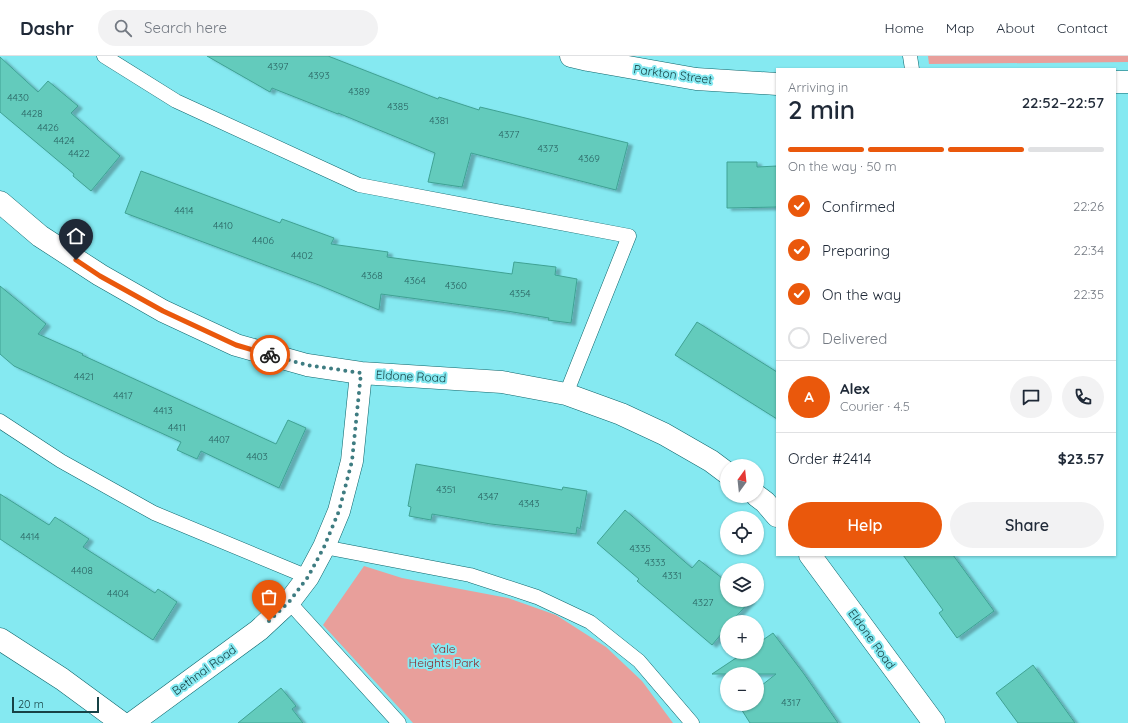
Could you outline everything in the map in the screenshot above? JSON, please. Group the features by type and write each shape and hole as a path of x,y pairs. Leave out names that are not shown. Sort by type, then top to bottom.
{"street":[{"name":"Parkton Street","path":"571,56 696,79 776,84"},
{"path":"1116,82 1128,82"},
{"name":"Eldone Road","path":"0,202 40,236 100,276 163,311 236,345 307,365 361,373 502,382 566,394 622,414 664,434 720,468"},
{"name":"Bethnal Road","path":"132,723 259,630 289,602 308,577 324,547 339,511 352,461 361,373"},
{"path":"764,501 776,515"},
{"name":"Eldone Road","path":"811,556 934,723"},
{"path":"0,639 62,679 122,723"}],"lane":[{"path":"104,56 176,101 359,185 629,236 566,394"},
{"path":"910,56 912,68"},
{"path":"0,421 61,461 154,513 308,577"},
{"path":"324,547 470,575 537,597 557,606 590,622 639,661 692,723"},
{"path":"289,602 399,723"}],"green space":[{"path":"928,56 1128,56 1128,62 929,64"},
{"name":"Yale Heights Park","path":"364,566 402,578 508,598 556,615 606,647 642,681 673,723 413,723 323,625"}],"building":[{"path":"207,56 328,56 438,99 439,97 479,110 480,107 628,143 616,190 471,153 462,187 428,182 435,153 338,113 272,88 270,92"},
{"path":"0,57 38,92 48,81 78,106 71,113 120,156 91,191 73,176 74,174 0,112"},
{"path":"727,162 757,162 757,167 776,166 776,207 727,208"},
{"path":"141,171 280,223 282,219 334,238 331,244 388,252 387,257 512,274 514,262 556,267 555,275 577,279 571,323 548,320 549,318 507,311 381,294 379,310 319,285 125,213"},
{"path":"0,286 46,324 38,334 83,354 82,355 276,444 288,420 306,428 279,488 201,451 197,459 177,450 181,442 14,366 0,354"},
{"path":"697,322 776,371 776,418 675,355"},
{"path":"416,464 562,490 563,487 587,491 580,529 577,527 576,534 491,524 432,514 431,520 409,516 411,507 408,506"},
{"path":"0,494 49,525 55,517 89,539 83,547 155,593 158,589 177,602 153,640 0,539"},
{"path":"625,510 692,568 699,560 720,576 720,607 745,607 737,615 720,615 720,635 712,645 637,581 639,579 597,543"},
{"path":"904,556 954,556 994,611 957,638 939,613 943,610"},
{"path":"773,633 838,723 750,723 742,711 764,711 764,683 776,674 764,674 764,667 722,667 734,659 764,659 764,639"},
{"path":"1033,665 1075,723 1018,723 996,693"},
{"path":"720,669 720,674 712,674"},
{"path":"281,688 296,706 292,709 303,723 238,723"}],"way so far":[{"path":"269,621 289,602 308,577 324,547 339,511 352,461 361,373 307,365 270,355"}],"route":[{"path":"76,260 100,276 163,311 236,345 270,355"}]}
